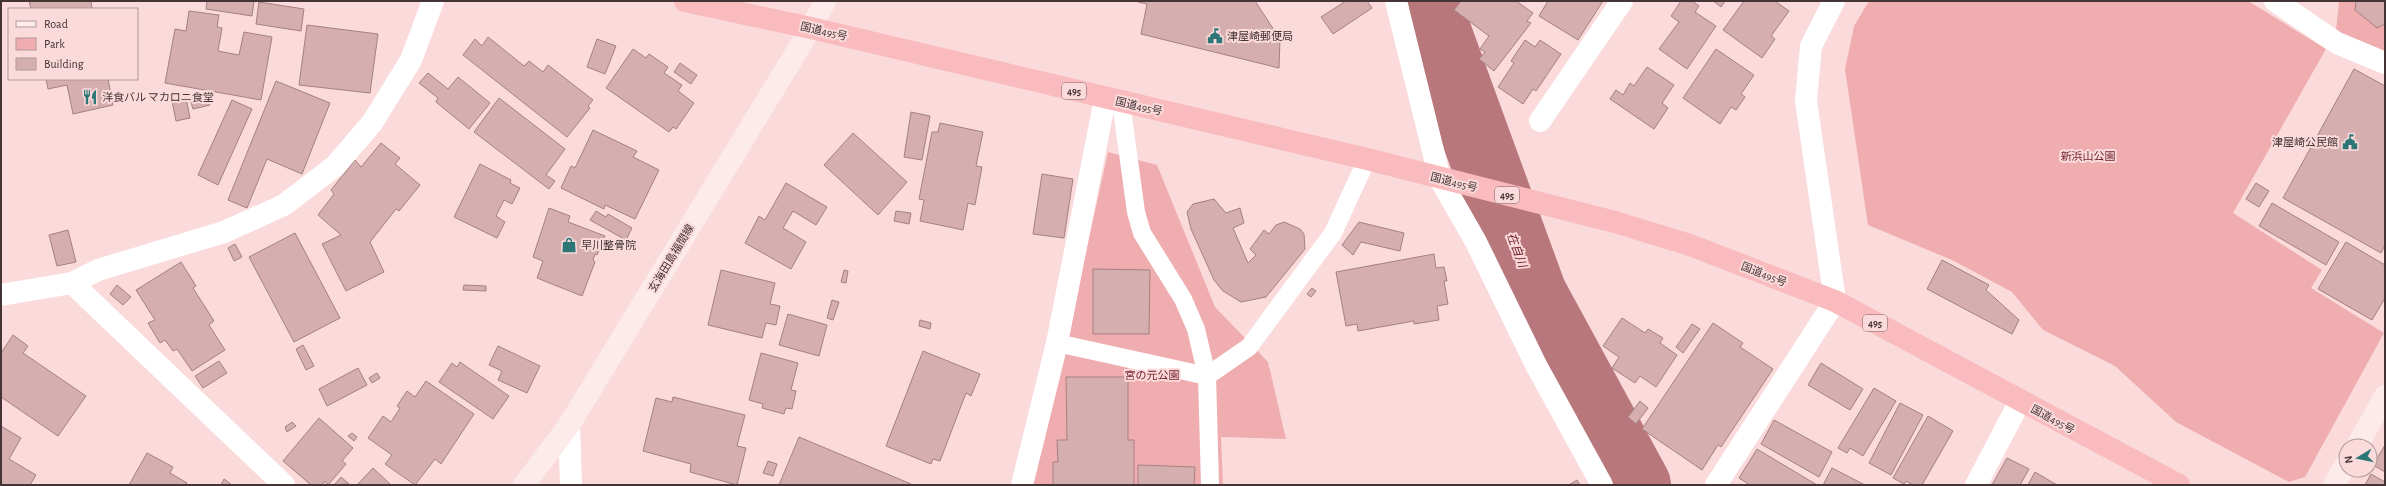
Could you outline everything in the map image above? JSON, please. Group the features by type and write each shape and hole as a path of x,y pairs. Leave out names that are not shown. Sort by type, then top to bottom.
{"highway":[{"name":"国道495号","path":"685,1 811,28 1113,101 1367,160 1552,206 1690,245 1835,301 2179,485"}],"main road":[{"name":"玄海田島福間線","path":"524,485 569,425 811,28 825,1"},
{"path":"2361,438 2385,396"}],"street":[{"path":"1,295 72,283 98,270 224,232 284,205 329,170 372,123 411,60 433,1"},
{"path":"1396,1 1440,178 1476,242 1536,364 1602,485"},
{"path":"1540,122 1622,1"},
{"path":"1716,485 1835,301 1806,101 1811,46 1834,1"},
{"path":"2275,1 2337,43 2385,63"},
{"path":"1022,485 1057,343 1113,101"},
{"path":"72,283 284,485"},
{"path":"1976,485 2020,401"},
{"path":"569,425 571,485"}],"lane":[{"path":"1113,101 1136,212 1142,233 1183,299 1196,329 1207,376 1210,485"},
{"path":"1057,343 1207,376 1249,347 1333,233 1367,160"}],"green space":[{"name":"新浜山公園","path":"1869,1 2248,1 2326,49 2233,213 2322,270 2311,288 2384,333 2305,477 2289,482 2176,422 2115,366 2043,330 2012,292 1952,260 1868,225 1845,69 1854,26"},
{"path":"2339,1 2385,1 2385,51 2336,31"},
{"name":"宮の元公園","path":"1108,152 1157,165 1215,307 1268,362 1286,439 1221,437 1223,485 1030,485 1043,446"}],"building":[{"path":"29,1 91,1 92,8 31,8"},
{"path":"207,1 254,1 252,16 206,9"},
{"name":"津屋崎郵便局","path":"1134,1 1255,1 1280,39 1279,68 1141,34 1147,4"},
{"path":"1346,1 1367,1 1372,8 1333,34 1321,17"},
{"path":"1461,1 1516,1 1533,13 1527,21 1531,23 1494,71 1479,59 1485,52 1480,49 1489,36 1454,10"},
{"path":"1548,1 1603,1 1578,40 1539,16"},
{"path":"1681,1 1692,1 1699,6 1695,12 1716,26 1687,69 1659,49 1679,22 1671,16"},
{"path":"1713,1 1725,1 1721,7"},
{"path":"1744,1 1775,1 1789,11 1771,36 1775,39 1762,58 1723,30"},
{"path":"2356,1 2385,1 2385,24 2377,28 2355,10"},
{"path":"259,2 304,9 301,31 256,24"},
{"path":"189,11 219,15 217,27 222,28 218,51 239,55 244,32 272,37 261,100 165,83 175,29 186,31"},
{"path":"307,25 378,34 370,93 299,85"},
{"path":"488,37 524,66 529,61 543,72 548,65 593,100 588,106 590,108 567,137 463,55 475,39 482,46"},
{"path":"597,39 616,46 605,74 587,67"},
{"path":"1525,40 1535,47 1540,40 1561,54 1536,91 1533,89 1523,104 1498,87 1514,63 1511,61"},
{"path":"633,49 646,58 649,54 668,67 664,73 682,85 678,91 694,103 676,129 673,127 669,132 606,88"},
{"path":"1716,49 1754,75 1741,94 1745,97 1736,110 1731,107 1720,124 1683,98"},
{"path":"680,63 697,75 691,84 674,72"},
{"path":"1647,67 1674,85 1662,103 1668,108 1654,129 1610,99 1616,90 1623,95 1630,83 1634,86"},
{"name":"津屋崎公民館","path":"2354,69 2385,86 2385,245 2381,253 2283,198"},
{"path":"428,73 448,89 458,77 490,103 469,129 436,102 438,98 419,83"},
{"name":"洋食バル マカロニ食堂","path":"46,80 108,80 113,105 73,114 67,85 48,89"},
{"path":"276,81 330,103 302,174 267,159 247,208 228,200"},
{"path":"208,95 210,105 193,109 190,99"},
{"path":"186,98 190,118 176,121 172,101"},
{"path":"499,98 565,149 546,175 555,181 549,189 474,132"},
{"path":"232,100 252,109 218,185 198,175"},
{"path":"911,112 930,116 922,160 904,157"},
{"path":"940,123 983,132 976,166 982,167 975,205 968,203 963,230 920,221 924,200 919,199 932,132 938,132"},
{"path":"593,130 637,151 633,157 659,170 635,219 605,205 604,209 561,188 571,166 575,168"},
{"path":"853,133 907,182 878,215 824,165"},
{"path":"381,143 400,158 395,164 420,185 399,211 396,209 370,242 384,272 346,291 322,244 341,235 318,215 334,194 331,190 355,160 361,167"},
{"path":"480,164 511,180 510,183 520,188 512,204 504,200 496,216 505,222 497,238 454,217"},
{"path":"1042,174 1073,179 1064,238 1033,234"},
{"path":"786,183 827,207 816,225 793,211 783,228 806,242 791,269 745,243 759,216 765,220"},
{"path":"2256,183 2269,191 2259,207 2246,199"},
{"path":"1214,199 1226,213 1240,208 1244,223 1233,228 1248,263 1256,255 1250,249 1264,230 1269,234 1276,225 1284,222 1300,229 1304,234 1305,249 1266,297 1241,302 1223,291 1214,280 1191,229 1187,212 1193,204"},
{"path":"2272,203 2339,242 2326,265 2259,226"},
{"name":"早川整骨院","path":"549,208 570,216 568,222 605,236 597,255 595,254 593,260 595,262 582,296 537,278 543,261 533,257"},
{"path":"596,211 606,217 608,214 632,228 626,240 590,220"},
{"path":"896,211 911,213 909,224 894,221"},
{"path":"1359,222 1404,233 1400,251 1361,242 1353,255 1342,245"},
{"path":"68,230 76,262 57,266 49,235"},
{"path":"295,233 340,318 294,342 249,257"},
{"path":"2346,242 2385,265 2385,298 2372,320 2318,289"},
{"path":"235,244 242,257 234,261 228,248"},
{"path":"1434,254 1436,268 1444,267 1447,281 1444,281 1448,304 1437,306 1439,320 1414,324 1414,321 1358,331 1357,324 1346,326 1336,272"},
{"path":"1942,260 1989,285 1986,290 2019,320 2012,334 1927,289"},
{"path":"181,262 196,286 193,288 214,321 209,325 225,350 192,371 177,349 173,351 165,340 160,343 148,323 155,320 136,290"},
{"path":"1093,269 1150,270 1149,334 1093,334"},
{"path":"721,270 775,283 770,304 780,306 776,325 766,323 762,338 708,325"},
{"path":"844,270 848,271 846,283 841,282"},
{"path":"117,285 131,297 123,305 110,294"},
{"path":"464,285 486,286 486,291 463,290"},
{"path":"1312,288 1316,291 1311,297 1307,294"},
{"path":"832,300 839,302 833,320 827,318"},
{"path":"788,314 827,325 819,356 779,345"},
{"path":"1622,318 1645,333 1648,329 1663,338 1660,343 1677,355 1656,387 1640,376 1635,383 1612,368 1619,357 1603,346"},
{"path":"920,320 931,323 930,329 919,326"},
{"path":"1713,323 1743,343 1740,347 1773,369 1721,447 1718,445 1702,470 1642,429"},
{"path":"1692,324 1700,329 1683,353 1676,347"},
{"path":"13,335 28,346 23,353 86,396 58,436 1,397 1,353"},
{"path":"303,345 314,366 306,370 296,349"},
{"path":"498,346 540,366 527,393 498,380 502,371 489,365"},
{"path":"923,351 980,374 971,396 966,393 940,461 933,459 931,464 886,446"},
{"path":"761,353 798,363 791,390 796,391 792,409 786,408 784,414 762,408 763,404 749,400"},
{"path":"219,361 227,373 203,388 195,376"},
{"path":"460,362 509,396 493,419 439,382 452,363 457,367"},
{"path":"1821,363 1863,389 1850,410 1808,385"},
{"path":"358,368 367,385 327,406 319,389"},
{"path":"377,373 380,378 372,383 369,378"},
{"path":"1066,377 1128,377 1128,440 1134,440 1134,485 1053,485 1053,462 1058,462 1057,440 1067,440"},
{"path":"426,381 474,414 441,464 435,459 415,485 385,464 392,455 368,438 383,416 391,422 400,408 397,406 407,391 415,397"},
{"path":"1874,388 1896,401 1863,456 1850,448 1847,453 1838,448"},
{"path":"673,397 745,415 737,446 746,448 737,485 690,472 691,464 643,451 656,398 672,402"},
{"path":"1640,401 1648,408 1636,424 1628,417"},
{"path":"1900,403 1923,415 1891,475 1869,463"},
{"path":"1928,416 1953,431 1922,485 1913,485 1906,481 1904,484 1893,478"},
{"path":"319,418 353,448 342,461 346,464 328,485 325,481 322,485 311,485 283,461"},
{"path":"1774,420 1832,452 1819,477 1761,444"},
{"path":"292,422 296,426 287,432 285,427"},
{"path":"1,426 21,438 9,459 36,475 30,485 1,485"},
{"path":"352,433 357,437 354,441 348,436"},
{"path":"799,437 911,484 911,485 779,485"},
{"path":"2385,445 2385,472 2378,468 2378,457"},
{"path":"1757,449 1817,485 1750,485 1739,478"},
{"path":"147,453 173,467 170,473 187,483 186,485 129,485"},
{"path":"2007,458 2029,469 2020,485 1992,485"},
{"path":"768,461 777,464 773,476 763,473"},
{"path":"1138,465 1195,467 1194,485 1138,485"},
{"path":"373,468 391,485 357,485"},
{"path":"1832,468 1865,485 1823,485"},
{"path":"2035,472 2057,485 2028,485"},
{"path":"341,477 349,484 334,485"},
{"path":"2369,478 2378,478 2385,482 2385,485 2365,485"},
{"path":"224,479 232,485 221,485"},
{"path":"1577,480 1580,485 1569,485"}],"waterway":[{"name":"在自川","path":"1426,1 1533,294 1637,485"}],"place":[{"name":"津屋崎郵便局","path":"1215,36"},
{"name":"洋食バル マカロニ食堂","path":"90,97"},
{"name":"津屋崎公民館","path":"2350,142"},
{"name":"早川整骨院","path":"569,245"}]}
